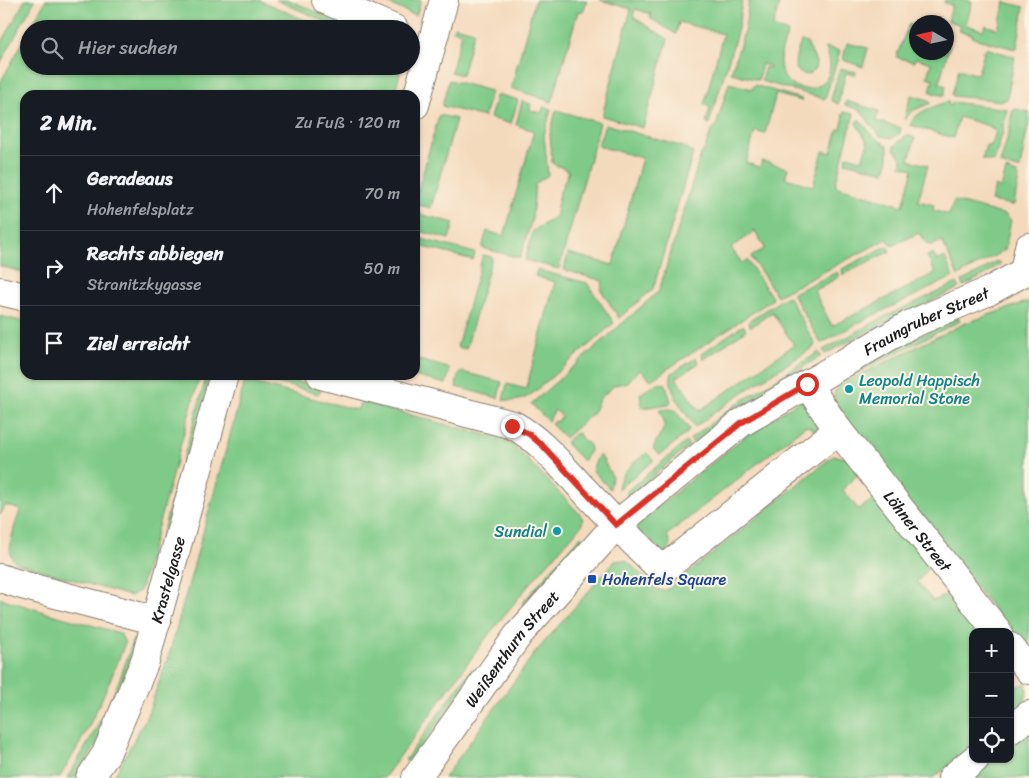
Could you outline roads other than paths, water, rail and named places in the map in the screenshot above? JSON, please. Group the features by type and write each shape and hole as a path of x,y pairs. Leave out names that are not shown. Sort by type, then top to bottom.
{"street":[{"path":"326,0 373,20"},
{"path":"421,40 444,0"},
{"path":"416,90 418,75"},
{"name":"Fraungruber Street","path":"807,384 908,325 989,291 1024,272 1029,247"},
{"path":"0,291 20,296"},
{"name":"Krastelgasse","path":"90,778 106,754 145,661 223,380"},
{"path":"346,380 512,426 529,434 543,446 616,525 662,570 838,430 807,384"},
{"name":"Weißenthurn Street","path":"416,778 520,634 616,525 741,423 807,384"},
{"name":"Löhner Street","path":"838,430 995,628"},
{"path":"0,578 156,621"},
{"path":"1014,652 1029,670"},
{"path":"1014,727 1029,715"},
{"path":"952,778 970,763"}],"place":[{"name":"Leopold Happisch Memorial Stone","path":"849,389"},
{"name":"Sundial","path":"557,531"},
{"name":"Hohenfels Square","path":"592,579"}]}
